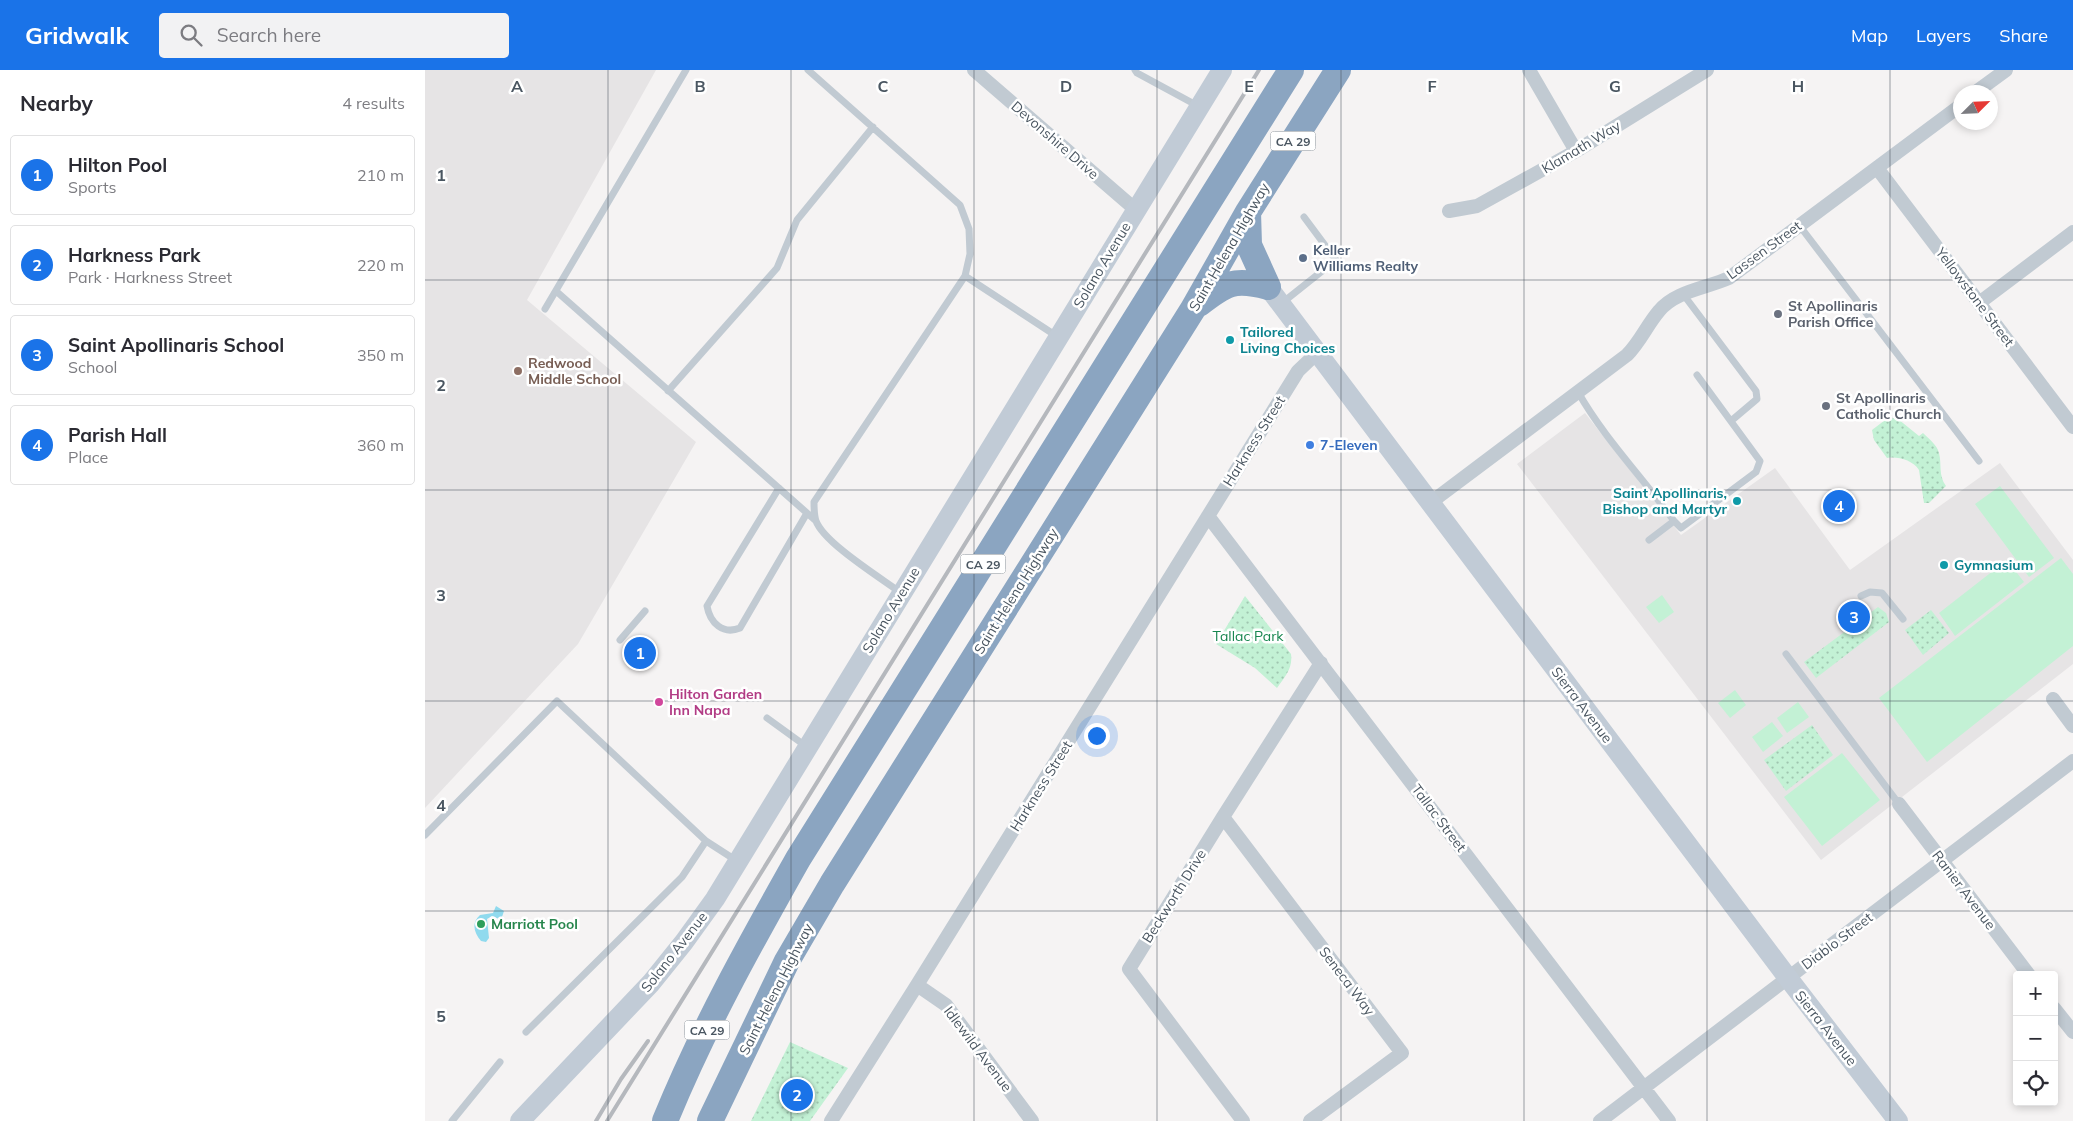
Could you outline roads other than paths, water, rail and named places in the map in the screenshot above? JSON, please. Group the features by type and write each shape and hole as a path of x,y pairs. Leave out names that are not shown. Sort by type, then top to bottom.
{"highway":[{"name":"CA 29","path":"665,1121 685,1075 752,941 798,859 1291,70"},
{"name":"Saint Helena Highway","path":"710,1121 787,961 833,884 1193,310 1248,212 1338,70"},
{"path":"1248,212 1249,245 1275,295"},
{"path":"1193,310 1226,285 1247,281 1275,295"},
{"path":"646,1121 692,1031 752,941"},
{"path":"722,1121 753,1032"}],"street":[{"name":"Devonshire Drive","path":"974,70 1136,210"},
{"name":"Solano Avenue","path":"520,1121 651,983 684,942 738,861 1222,70"},
{"path":"1529,70 1576,151"},
{"name":"Klamath Way","path":"1449,210 1477,206 1576,151 1707,70"},
{"path":"1986,85 2006,70"},
{"name":"Lassen Street","path":"1430,503 1627,355 1637,346 1660,309 1683,294 1729,278 1953,110"},
{"name":"Yellowstone Street","path":"1877,168 2073,427"},
{"path":"1979,302 2073,232"},
{"name":"Sierra Avenue","path":"1275,295 1788,978 1898,1121"},
{"name":"Harkness Street","path":"831,1121 1298,371 1318,352"},
{"name":"Tallac Street","path":"1209,516 1669,1121"},
{"name":"Beckworth Drive","path":"1243,1121 1129,969 1321,663"},
{"path":"2053,699 2073,726"},
{"name":"Diablo Street","path":"1600,1121 2073,761"},
{"name":"Ranier Avenue","path":"1899,804 2026,971"},
{"name":"Seneca Way","path":"1223,817 1402,1053 1310,1121"},
{"name":"Idlewild Avenue","path":"917,985 946,1005 1032,1121"},
{"path":"2058,1013 2073,1032"}],"lane":[{"path":"545,309 687,70"},
{"path":"808,70 960,205 969,230 970,254 965,276 814,502 816,521"},
{"path":"1135,70 1137,73 1200,108"},
{"path":"669,391 777,268 797,220 873,127"},
{"path":"1275,295 1336,260 1304,217"},
{"path":"1799,225 1979,461"},
{"path":"965,276 1058,337"},
{"path":"556,291 816,521 823,533 838,547 901,593"},
{"path":"1683,294 1756,391 1757,399 1731,421"},
{"path":"1577,392 1681,528 1756,472 1760,461 1697,375"},
{"path":"779,488 707,606 714,624 727,631 740,628 807,514"},
{"path":"1649,540 1674,521"},
{"path":"1861,596 1870,592 1882,593 1903,620"},
{"path":"620,640 645,611"},
{"path":"1786,654 1899,804"},
{"path":"425,835 557,700 706,841 738,861"},
{"path":"767,718 807,748"},
{"path":"526,1032 682,877 706,841"},
{"path":"452,1121 500,1062"}],"water":[{"path":"637,643 650,654 648,660 643,662 631,651"},
{"name":"Marriott Pool","path":"496,906 504,911 502,917 499,919 492,916 487,919 489,938 486,942 481,941 475,931 475,921 480,915 493,913"}],"railway":[{"path":"607,1121 1259,70"},
{"path":"596,1121 621,1079 648,1041"}],"place":[{"name":"Keller Williams Realty","path":"1303,258"},
{"name":"St Apollinaris Parish Office","path":"1778,314"},
{"name":"Tailored Living Choices","path":"1230,340"},
{"name":"Redwood Middle School","path":"518,371"},
{"name":"St Apollinaris Catholic Church","path":"1826,406"},
{"name":"7-Eleven","path":"1310,445"},
{"name":"Saint Apollinaris, Bishop and Martyr","path":"1737,501"},
{"name":"Parish Hall","path":"1839,506"},
{"name":"Gymnasium","path":"1944,565"},
{"name":"Saint Apollinaris School","path":"1854,617"},
{"name":"Hilton Pool","path":"640,653"},
{"name":"Hilton Garden Inn Napa","path":"659,702"},
{"name":"Marriott Pool","path":"481,924"},
{"name":"Harkness Park","path":"797,1095"}],"park label":[{"name":"Tallac Park","path":"1248,636"}]}
